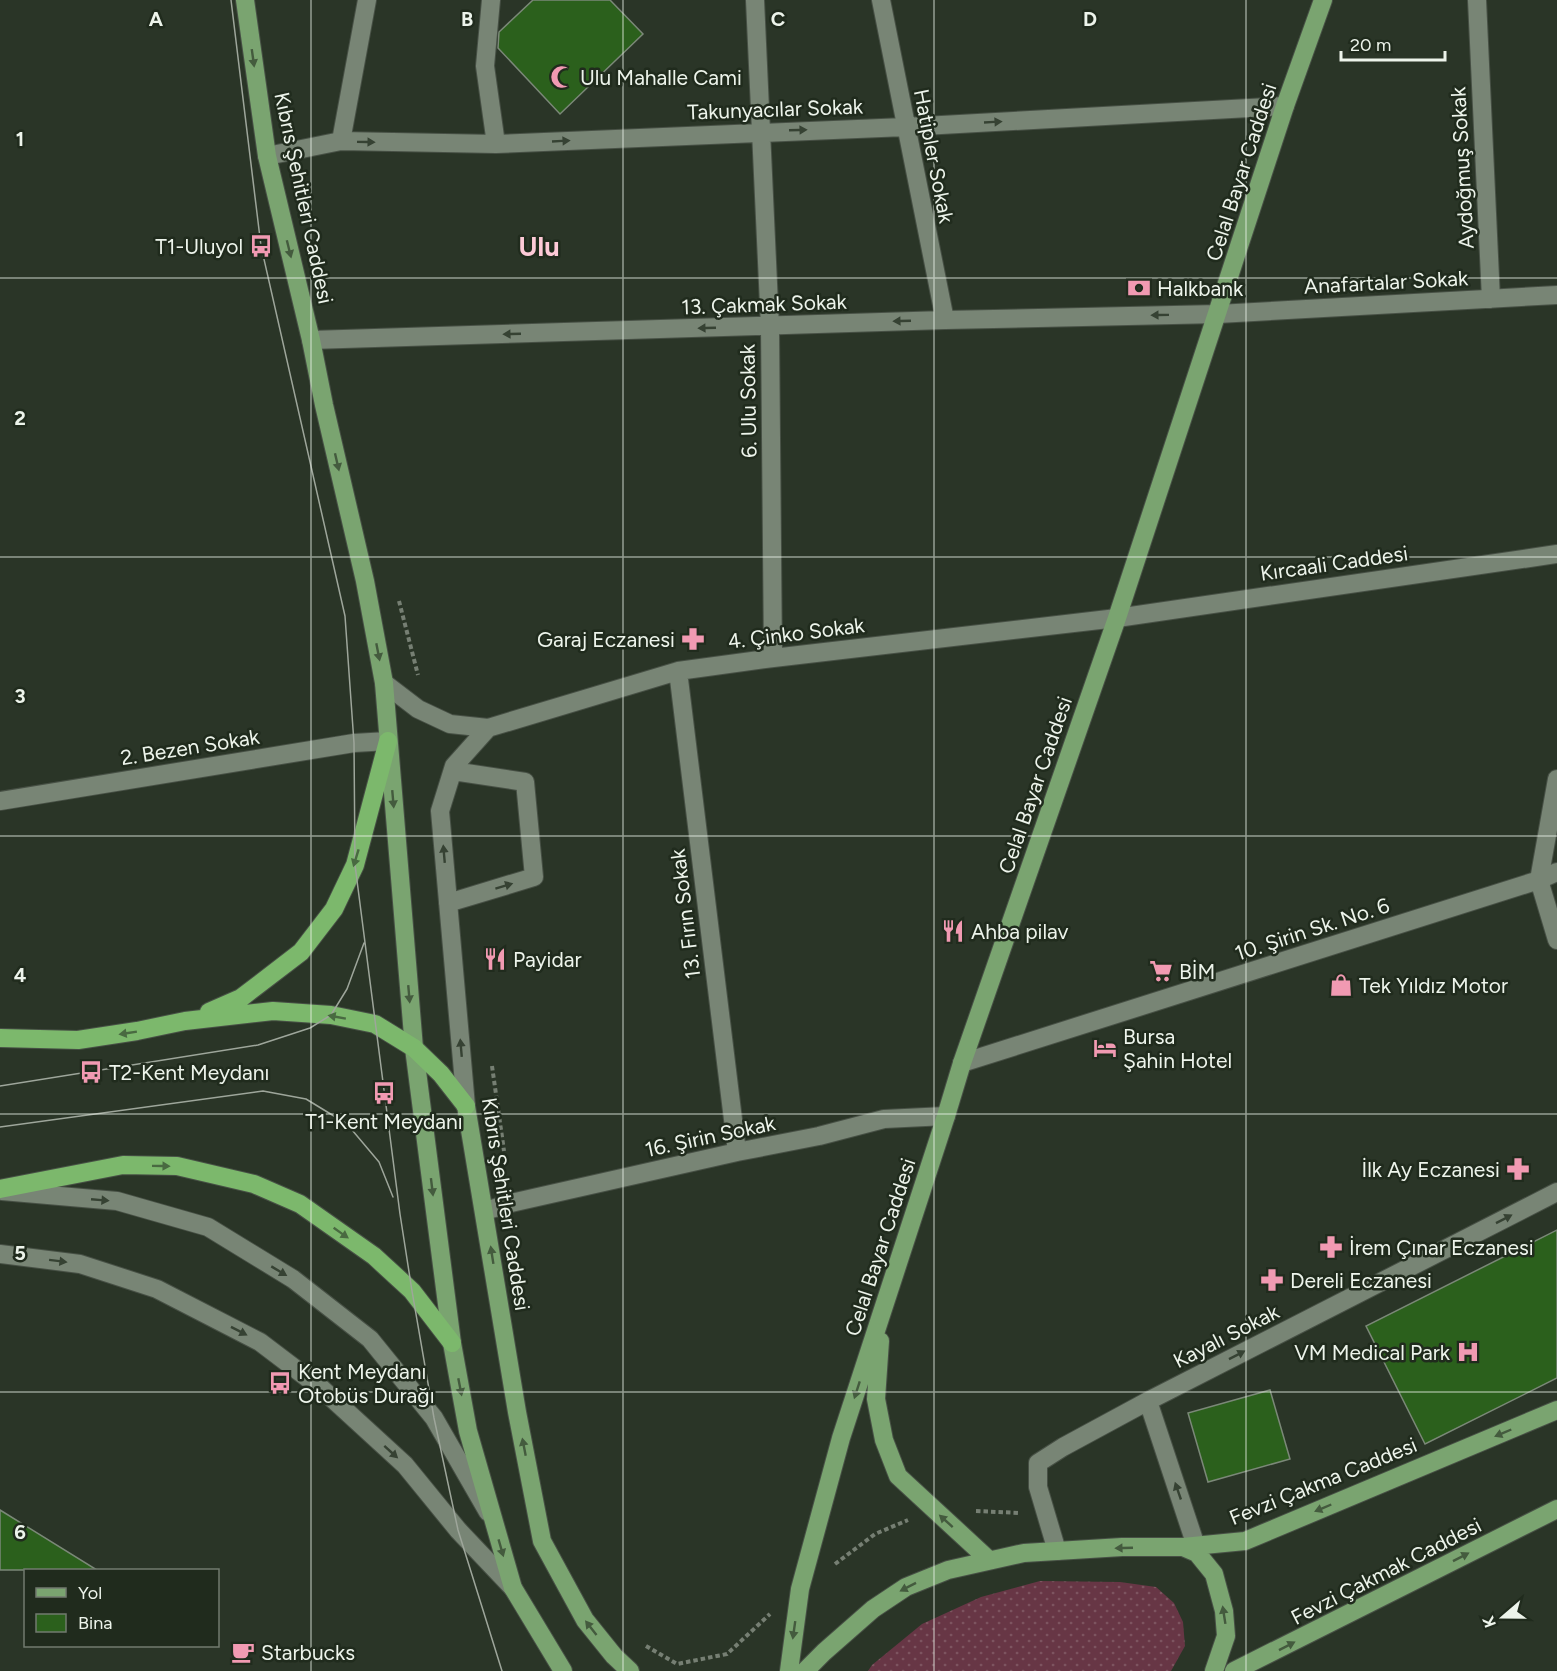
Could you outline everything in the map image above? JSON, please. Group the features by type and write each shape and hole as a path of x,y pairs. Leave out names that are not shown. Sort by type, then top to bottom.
{"highway":[{"path":"185,1021 241,998 301,952 334,909 355,865 388,741"},
{"path":"0,1038 78,1040 185,1021 273,1011 331,1015 375,1024 414,1048 441,1074 466,1106"},
{"path":"0,1190 123,1166 177,1166 254,1184 300,1204 374,1256 412,1291 452,1343"}],"main road":[{"name":"Kıbrıs Şehitleri Caddesi","path":"244,0 267,156 365,581 384,682 414,1048 452,1343 468,1431 513,1588 562,1671"},
{"name":"Celal Bayar Caddesi","path":"789,1671 800,1589 841,1438 962,1063 1117,618 1285,106 1323,0"},
{"name":"Kıbrıs Şehitleri Caddesi","path":"466,1106 517,1412 542,1541 585,1620 614,1656 630,1671"},
{"path":"882,1315 876,1400 884,1440 898,1476 989,1560"},
{"name":"Fevzi Çakma Caddesi","path":"989,1560 1024,1553 1122,1547 1190,1547 1245,1541 1557,1410"},
{"name":"Fevzi Çakmak Caddesi","path":"1234,1671 1276,1652 1557,1509"},
{"path":"1190,1547 1197,1552 1214,1574 1224,1611 1226,1636 1214,1671"},
{"path":"805,1671 873,1609 906,1587 948,1570 989,1560"}],"street":[{"path":"341,141 367,0"},
{"path":"492,0 485,66 496,144"},
{"name":"6. Ulu Sokak","path":"755,0 770,327 773,658"},
{"name":"Hatipler Sokak","path":"881,0 945,320"},
{"name":"Aydoğmuş Sokak","path":"1477,0 1491,299"},
{"name":"Takunyacılar Sokak","path":"267,156 341,141 496,144 905,127 1285,106"},
{"name":"Anafartalar Sokak","path":"1218,314 1557,295"},
{"name":"13. Çakmak Sokak","path":"311,340 945,320 1218,314"},
{"name":"Kırcaali Caddesi","path":"1117,618 1557,554"},
{"name":"4. Çinko Sokak","path":"488,728 678,671 1117,618"},
{"name":"13. Fırın Sokak","path":"678,671 736,1152"},
{"path":"384,682 418,709 450,724 488,728"},
{"name":"Kıbrıs Şehitleri Caddesi","path":"466,1106 440,811 454,766 488,728"},
{"name":"2. Bezen Sokak","path":"0,801 354,743 388,741"},
{"path":"448,903 534,877 525,782 453,771"},
{"path":"1557,779 1539,880 1557,939"},
{"name":"10. Şirin Sk. No. 6","path":"962,1063 1539,880 1557,872"},
{"name":"16. Şirin Sokak","path":"484,1211 510,1203 736,1152 819,1136 884,1119 946,1116"},
{"path":"0,1190 117,1201 208,1227 293,1279 370,1339 434,1418 494,1522"},
{"name":"Kayalı Sokak","path":"1046,1514 1038,1487 1038,1463 1063,1447 1557,1191"},
{"path":"0,1254 80,1263 157,1289 260,1342 322,1389 405,1465 458,1530 513,1588"},
{"path":"1148,1401 1190,1547"},
{"path":"1046,1514 1057,1551"}],"path":[{"path":"397,593 421,684 436,717"},
{"path":"492,1061 504,1156"},
{"path":"638,1642 677,1664 727,1654 800,1589 875,1534 933,1509 1046,1514"}],"shaded area":[{"path":"1040,1581 1120,1582 1156,1587 1174,1603 1183,1622 1185,1646 1171,1671 868,1671 872,1665 922,1624 981,1597"}],"building":[{"name":"Ulu Mahalle Cami","path":"533,0 610,0 643,34 560,114 498,48 499,32"},
{"name":"VM Medical Park","path":"1557,1230 1557,1378 1425,1444 1366,1326"},
{"path":"1270,1390 1290,1459 1208,1482 1188,1413"},
{"path":"0,1510 95,1569 24,1569 0,1570"}],"tram line":[{"path":"231,0 261,246 345,616 354,743 355,865 412,1291 434,1418 458,1530 502,1671"},
{"path":"0,1086 258,1045 310,1028 331,1015 347,989 364,943"},
{"path":"0,1127 263,1091 306,1099 347,1124 379,1162 393,1197"}],"place":[{"name":"Ulu Mahalle Cami","path":"562,77"},
{"name":"T1-Uluyol","path":"261,246"},
{"name":"Halkbank","path":"1139,288"},
{"name":"Garaj Eczanesi","path":"693,639"},
{"name":"Ahba pilav","path":"953,931"},
{"name":"Payidar","path":"495,959"},
{"name":"BİM","path":"1161,971"},
{"name":"Tek Yıldız Motor","path":"1341,985"},
{"name":"Bursa Şahin Hotel","path":"1105,1048"},
{"name":"T2-Kent Meydanı","path":"91,1072"},
{"name":"T1-Kent Meydanı","path":"384,1093"},
{"name":"İlk Ay Eczanesi","path":"1518,1169"},
{"name":"İrem Çınar Eczanesi","path":"1331,1247"},
{"name":"Dereli Eczanesi","path":"1272,1280"},
{"name":"VM Medical Park","path":"1468,1352"},
{"name":"Kent Meydanı Otobüs Durağı","path":"280,1383"},
{"name":"Starbucks","path":"243,1652"}],"district":[{"name":"Ulu","path":"539,246"}]}
